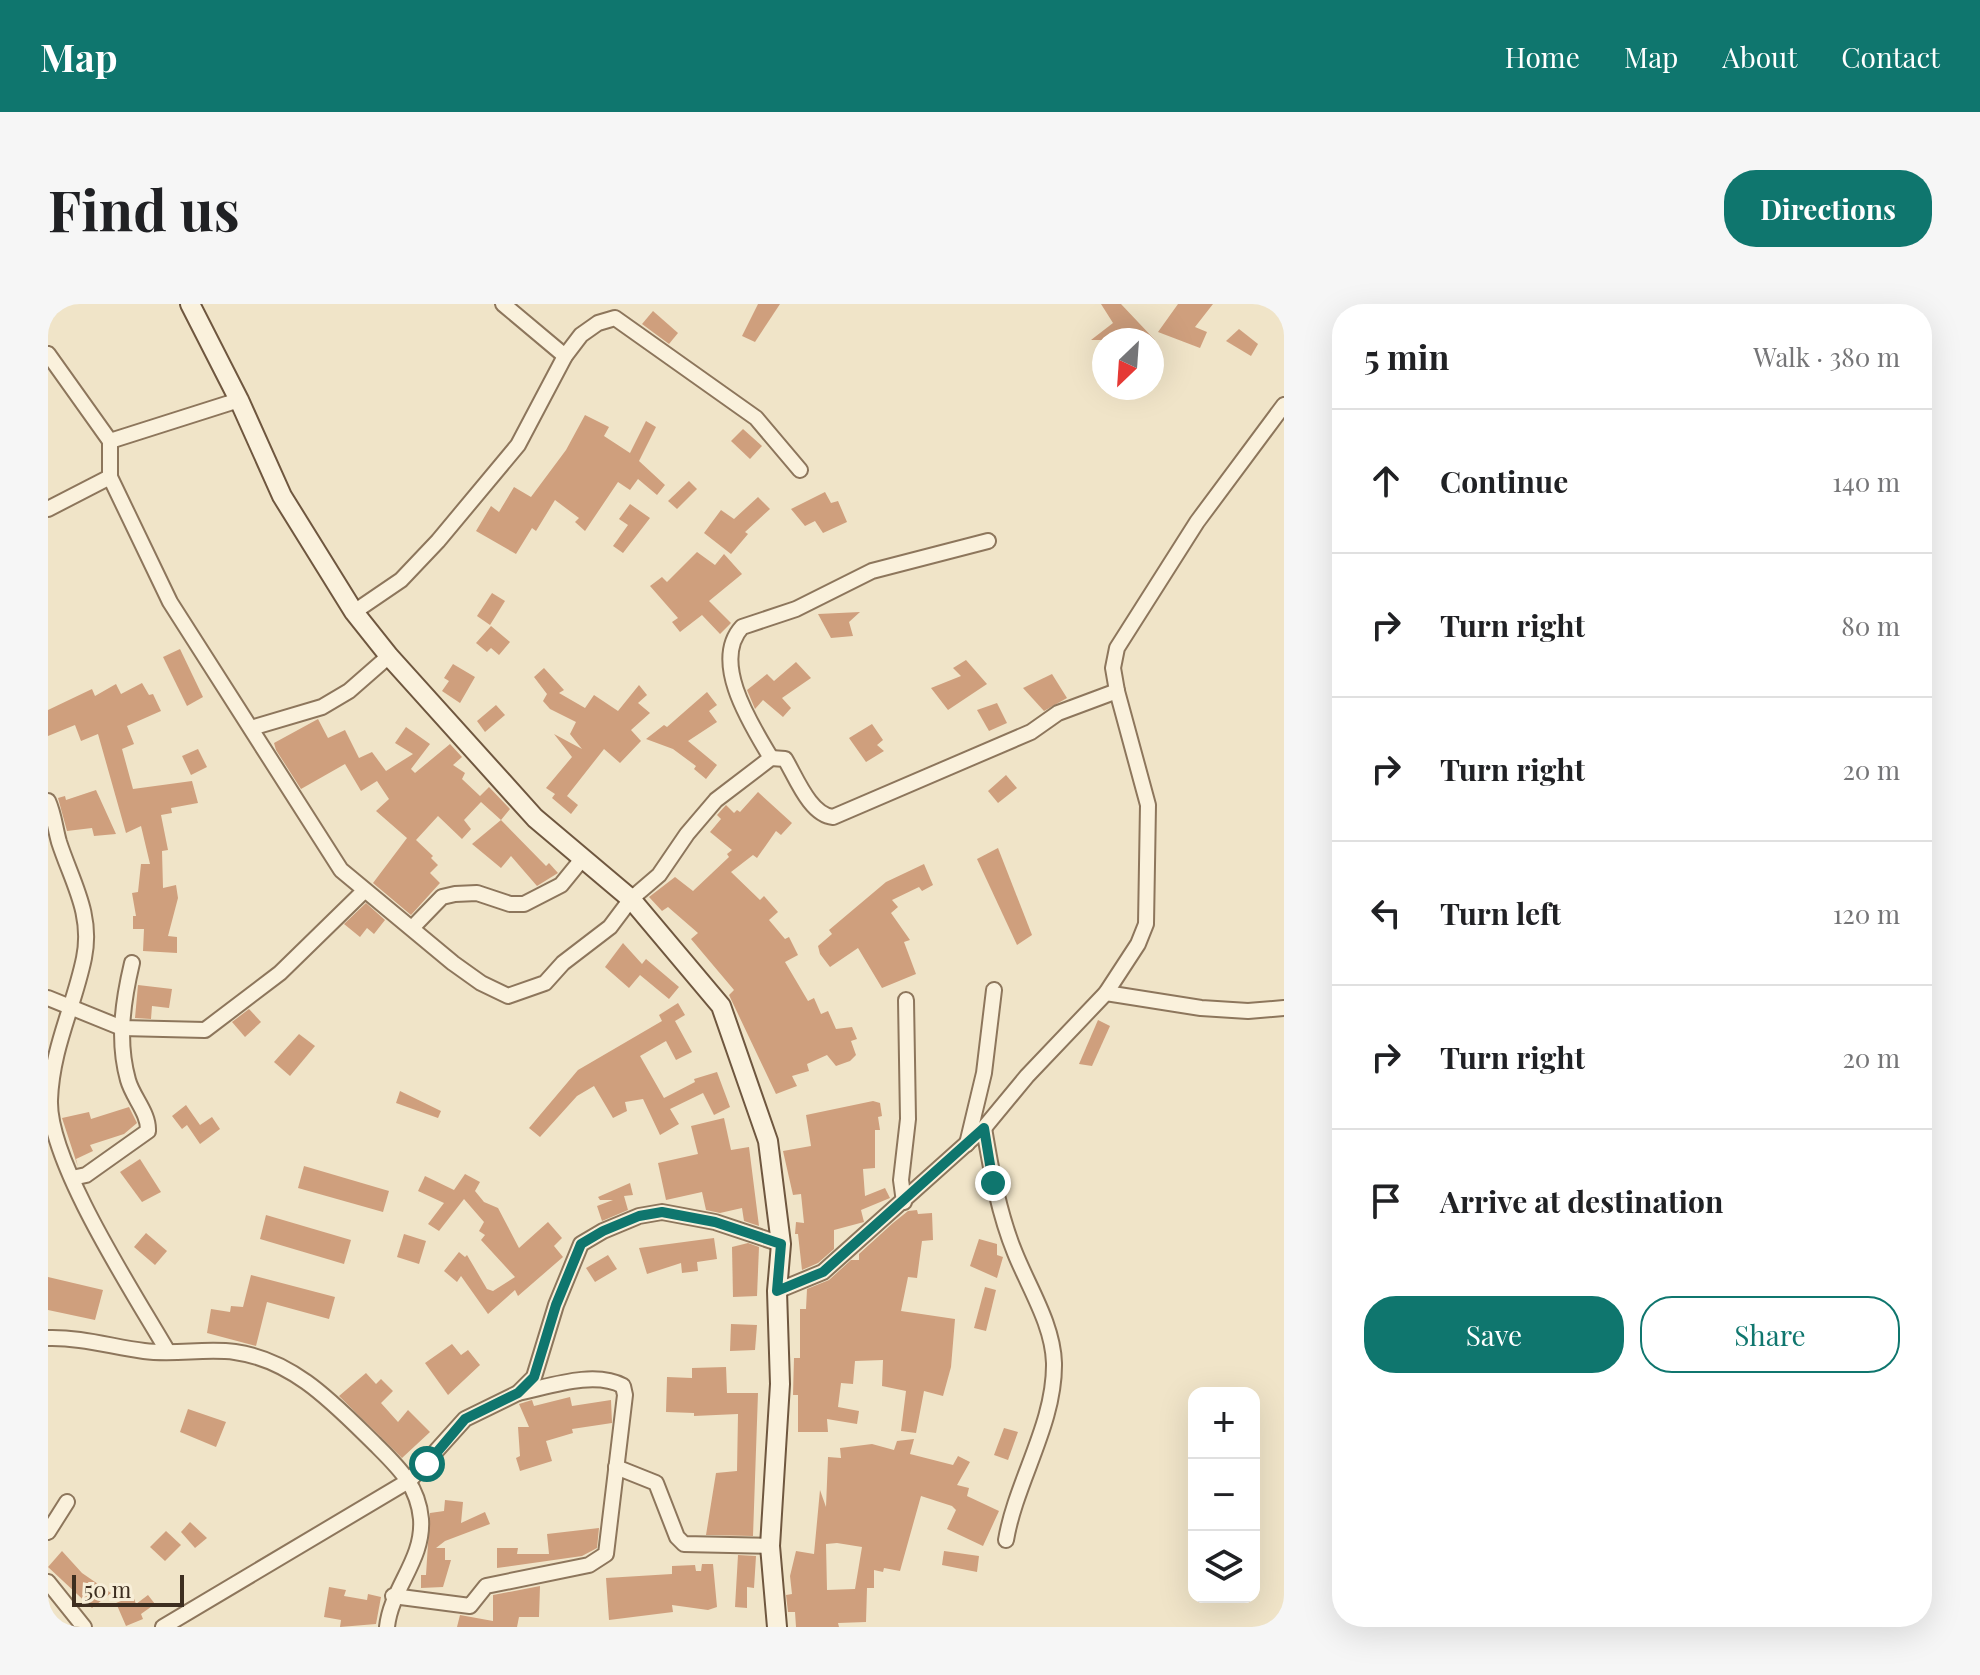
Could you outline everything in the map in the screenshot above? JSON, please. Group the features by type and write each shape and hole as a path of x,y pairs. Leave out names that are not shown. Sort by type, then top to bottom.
{"main road":[{"path":"190,304 239,400 282,496 354,612 389,656 535,818 631,899 721,1006 768,1141 781,1244 777,1291 780,1384 770,1546 777,1627"}],"street":[{"path":"503,304 565,356"},
{"path":"354,612 401,580 518,445 565,356 581,335 598,323 615,318 756,418 800,470"},
{"path":"51,363 110,441 110,477 170,602 341,870 481,983 508,996 545,983 563,963 610,927 631,899 659,875 687,834 716,800 771,758 785,759 816,810 824,816 833,817 1031,732 1058,713 1117,691"},
{"path":"110,441 239,400"},
{"path":"777,1291 823,1272 984,1128 1027,1076 1106,993 1138,944 1146,924 1148,805 1117,691 1113,668 1117,648 1197,522 1284,405"},
{"path":"48,509 110,477"},
{"path":"771,758 741,709 734,687 733,644 742,627 796,609 872,571 988,541"},
{"path":"251,728 322,707 349,691 389,656"},
{"path":"48,801 59,840 87,913 84,960 56,1050 50,1121 72,1178 168,1352"},
{"path":"412,928 442,897 455,894 477,893 510,904 524,904 561,885 583,858"},
{"path":"48,998 122,1028 205,1030 280,973 364,891"},
{"path":"72,1178 86,1175 148,1131 148,1121 126,1074 121,1011 132,963"},
{"path":"967,1144 984,1073 994,990"},
{"path":"1106,993 1201,1008 1248,1011 1284,1008"},
{"path":"904,1202 901,1180 908,1119 906,1000"},
{"path":"984,1128 993,1183 1014,1250 1043,1317 1054,1359 1053,1381 1044,1420 1014,1500 1006,1540"},
{"path":"518,1393 534,1377 556,1305 581,1244 603,1231 639,1216 662,1212 715,1222 781,1244"},
{"path":"48,1338 168,1352 234,1352 263,1359 292,1372 334,1405 410,1480 419,1503 420,1535 408,1573 393,1596 387,1627"},
{"path":"163,1627 410,1480 465,1419 518,1393 573,1381 615,1382 623,1386 606,1554 599,1561 486,1586 470,1606 393,1596"},
{"path":"616,1467 660,1487 677,1537 684,1544 770,1546"},
{"path":"48,1532 67,1502"},
{"path":"48,1582 84,1627"}],"building":[{"path":"758,304 780,304 755,342 742,336"},
{"path":"1101,304 1121,304 1144,328 1107,328 1113,323"},
{"path":"1178,304 1213,304 1195,327 1207,332 1200,348 1164,334 1164,328 1161,328"},
{"path":"653,311 678,333 669,344 642,324"},
{"path":"1239,329 1258,344 1251,356 1226,341"},
{"path":"585,415 609,427 604,436 630,453 646,421 656,427 639,461 665,485 657,495 638,479 630,490 618,482 585,531 575,522 579,518 555,500 536,531 532,528 516,554 476,531 491,506 499,512 514,487 531,497 566,450"},
{"path":"743,429 762,446 750,459 731,441"},
{"path":"689,481 697,489 677,509 668,501"},
{"path":"825,492 831,503 838,501 847,522 823,533 815,521 805,526 791,509"},
{"path":"758,497 770,509 745,532 748,534 731,554 704,533 721,510 734,519"},
{"path":"630,504 650,518 623,553 613,546 628,525 619,519"},
{"path":"697,552 715,565 724,554 742,574 709,601 731,623 720,634 702,615 680,632 672,622 678,618 650,586 662,577 667,582"},
{"path":"492,593 505,601 490,625 477,616"},
{"path":"860,612 849,622 853,636 831,638 818,614"},
{"path":"491,626 510,642 499,655 491,648 487,652 476,643"},
{"path":"180,649 203,697 187,706 163,657"},
{"path":"966,660 987,684 948,710 931,688 961,676 953,668"},
{"path":"796,662 811,678 782,698 791,708 783,717 763,700 755,709 747,690 767,674 774,681"},
{"path":"453,664 475,677 460,703 442,691 449,681 444,678"},
{"path":"544,668 564,690 559,693 585,708 594,695 618,711 639,685 647,695 638,703 650,713 631,730 641,741 620,763 604,749 567,796 578,805 571,814 552,798 555,794 546,788 572,757 554,734 582,749 570,734 576,722 550,709 543,701 547,694 534,677"},
{"path":"1052,674 1067,698 1044,711 1023,688"},
{"path":"142,683 149,695 153,694 161,711 127,726 134,744 122,749 133,789 192,781 198,803 171,808 172,813 161,815 168,850 162,851 163,888 176,885 178,898 168,936 177,937 177,953 143,951 144,929 133,929 133,916 136,916 132,893 138,892 141,864 150,864 141,826 126,833 98,734 81,741 75,725 48,736 48,710 92,689 95,696 116,684 121,694"},
{"path":"707,692 717,705 709,711 717,722 688,741 717,765 706,779 694,769 696,766 673,749 646,739 664,725 667,727"},
{"path":"997,703 1007,723 989,731 977,710"},
{"path":"496,705 505,715 485,732 477,721"},
{"path":"318,719 328,738 345,730 359,758 372,752 386,771 413,754 395,743 406,727 430,744 411,769 415,773 450,744 462,757 453,765 465,773 462,779 480,796 489,787 510,809 501,820 481,802 464,820 471,829 462,839 438,816 416,840 433,856 431,858 438,865 430,873 440,883 411,915 373,883 407,838 376,811 389,799 377,781 361,791 345,764 301,789 276,750 274,743"},
{"path":"872,724 883,740 877,745 884,751 866,762 849,738"},
{"path":"198,749 207,767 191,775 182,756"},
{"path":"1006,775 1017,788 998,803 988,791"},
{"path":"96,790 116,834 94,836 92,828 67,831 58,798 65,796 66,800"},
{"path":"758,792 792,823 781,835 776,831 757,858 753,855 731,872 760,900 764,896 778,912 769,920 785,939 789,937 798,955 785,962 808,1001 814,998 821,1014 828,1011 836,1029 852,1027 857,1039 851,1041 856,1055 850,1061 836,1066 827,1055 807,1064 809,1071 792,1076 797,1086 776,1094 729,995 734,990 691,939 698,933 668,907 662,911 649,897 675,877 693,891 729,857 727,854 732,850 710,832 721,819 717,815 726,805 734,813 737,810 740,812"},
{"path":"501,820 546,866 549,863 558,873 537,886 511,856 501,868 472,844"},
{"path":"998,848 1032,935 1017,945 977,859"},
{"path":"924,864 933,885 922,891 919,887 892,900 898,907 891,913 910,940 904,942 916,974 882,988 858,948 830,967 818,946 832,934 829,930 886,882"},
{"path":"366,903 385,920 374,934 367,928 360,937 344,924"},
{"path":"623,943 642,964 646,959 679,987 669,999 640,975 629,988 605,967"},
{"path":"138,985 172,989 169,1008 152,1006 151,1019 135,1018"},
{"path":"678,1003 685,1015 675,1021 692,1052 676,1060 666,1041 640,1056 664,1098 695,1082 694,1079 717,1072 730,1107 714,1115 703,1093 670,1109 679,1124 660,1135 643,1099 625,1102 627,1111 613,1118 594,1086 577,1096 540,1137 529,1128 578,1070 662,1021 659,1015"},
{"path":"249,1009 261,1022 245,1037 232,1022"},
{"path":"1098,1020 1110,1026 1092,1066 1079,1064"},
{"path":"299,1034 315,1046 290,1076 274,1062"},
{"path":"400,1091 441,1111 438,1118 396,1103"},
{"path":"873,1101 880,1103 882,1116 878,1117 880,1130 875,1130 875,1168 863,1169 865,1196 885,1188 890,1198 861,1210 864,1222 834,1230 834,1249 818,1263 802,1270 798,1234 795,1234 796,1222 804,1223 801,1194 793,1195 783,1151 811,1146 806,1115"},
{"path":"186,1105 200,1125 212,1117 220,1129 200,1144 187,1125 182,1129 172,1116"},
{"path":"129,1107 137,1123 124,1134 90,1145 93,1151 76,1159 78,1167 62,1118 89,1112 91,1119"},
{"path":"724,1118 731,1150 749,1147 759,1226 744,1221 742,1208 720,1213 706,1210 702,1192 666,1200 658,1163 698,1154 691,1126"},
{"path":"140,1159 161,1192 142,1202 120,1172"},
{"path":"304,1166 389,1191 383,1212 298,1188"},
{"path":"465,1174 480,1182 475,1191 484,1202 498,1208 519,1248 548,1222 562,1238 554,1246 563,1257 518,1296 515,1290 488,1314 461,1276 457,1282 444,1271 459,1252 465,1257 467,1255 487,1289 493,1291 515,1277 481,1240 485,1235 479,1231 484,1222 464,1199 439,1231 428,1224 444,1203 418,1191 425,1176 454,1190"},
{"path":"630,1183 633,1195 624,1196 628,1210 602,1221 597,1206 613,1200 600,1200 598,1197"},
{"path":"917,1210 918,1214 932,1213 933,1240 922,1241 917,1278 908,1277 901,1311 955,1319 951,1367 943,1396 924,1391 916,1433 901,1431 906,1391 882,1386 883,1360 855,1361 853,1384 841,1383 838,1407 859,1411 857,1424 827,1419 828,1432 798,1432 798,1395 793,1395 794,1358 800,1358 800,1309 806,1309 807,1289 829,1280 851,1260 859,1260 859,1254 893,1223 908,1211"},
{"path":"266,1215 351,1240 344,1264 260,1239"},
{"path":"146,1233 167,1251 155,1265 134,1247"},
{"path":"404,1234 426,1241 419,1264 397,1257"},
{"path":"714,1238 717,1259 697,1262 698,1271 682,1273 681,1263 647,1274 639,1248"},
{"path":"979,1239 997,1244 997,1255 1003,1257 997,1278 970,1266"},
{"path":"748,1243 759,1247 757,1296 733,1297 732,1247"},
{"path":"608,1255 617,1269 595,1282 586,1268"},
{"path":"251,1275 335,1297 329,1319 267,1302 256,1346 207,1333 211,1309 230,1312 231,1306 243,1307"},
{"path":"48,1277 103,1290 95,1320 48,1310"},
{"path":"985,1287 996,1290 986,1331 974,1328"},
{"path":"731,1324 757,1325 755,1350 730,1351"},
{"path":"452,1344 461,1355 468,1350 480,1365 448,1395 425,1363"},
{"path":"726,1367 727,1393 758,1393 753,1536 706,1535 716,1473 737,1471 738,1414 694,1416 694,1413 666,1412 667,1377 692,1378 692,1368"},
{"path":"366,1373 376,1384 381,1379 393,1391 381,1403 398,1422 408,1410 430,1432 402,1458 339,1396"},
{"path":"570,1397 572,1406 611,1400 612,1423 572,1429 573,1433 546,1441 552,1461 520,1471 516,1458 520,1456 518,1427 529,1427 519,1404 532,1400 534,1406"},
{"path":"188,1409 226,1422 216,1447 180,1432"},
{"path":"1004,1428 1018,1432 1008,1460 994,1455"},
{"path":"914,1439 910,1454 953,1465 958,1456 970,1462 957,1485 969,1488 967,1496 999,1511 983,1546 947,1529 956,1510 952,1506 921,1496 900,1571 874,1570 874,1588 867,1588 866,1622 838,1623 839,1627 796,1627 795,1612 788,1612 786,1595 792,1594 790,1576 796,1551 814,1554 820,1490 826,1507 828,1457 841,1458 840,1448 872,1444 894,1450 897,1441","holes":["826,1544 862,1547 855,1589 827,1590"]},
{"path":"445,1500 463,1502 461,1523 485,1512 490,1524 445,1541 436,1548 445,1548 445,1560 451,1560 443,1587 421,1588 421,1575 426,1575 430,1513 444,1511"},
{"path":"190,1522 207,1538 195,1548 181,1532"},
{"path":"599,1528 597,1548 582,1556 497,1568 497,1548 518,1548 517,1554 549,1554 547,1534"},
{"path":"166,1531 181,1545 165,1561 150,1547"},
{"path":"62,1551 82,1573 111,1593 92,1608 48,1567"},
{"path":"944,1551 979,1556 977,1572 942,1565"},
{"path":"738,1555 756,1556 754,1588 747,1587 747,1608 735,1607"},
{"path":"702,1564 713,1564 717,1607 708,1610 672,1605 673,1612 609,1620 606,1578 672,1574 672,1566 695,1565 696,1571 701,1571"},
{"path":"540,1586 539,1617 519,1617 517,1627 457,1627 460,1615 493,1621 493,1595"},
{"path":"329,1587 346,1590 344,1596 367,1600 368,1594 381,1597 376,1624 340,1627 341,1620 324,1617"},
{"path":"148,1595 155,1604 141,1614 143,1619 126,1626 116,1603 133,1596 136,1604"}],"route":[{"path":"427,1464 443,1441 465,1419 518,1393 534,1377 556,1305 581,1244 603,1231 639,1216 662,1212 715,1222 781,1244 777,1291 823,1272 884,1221 984,1128 993,1183"}]}
